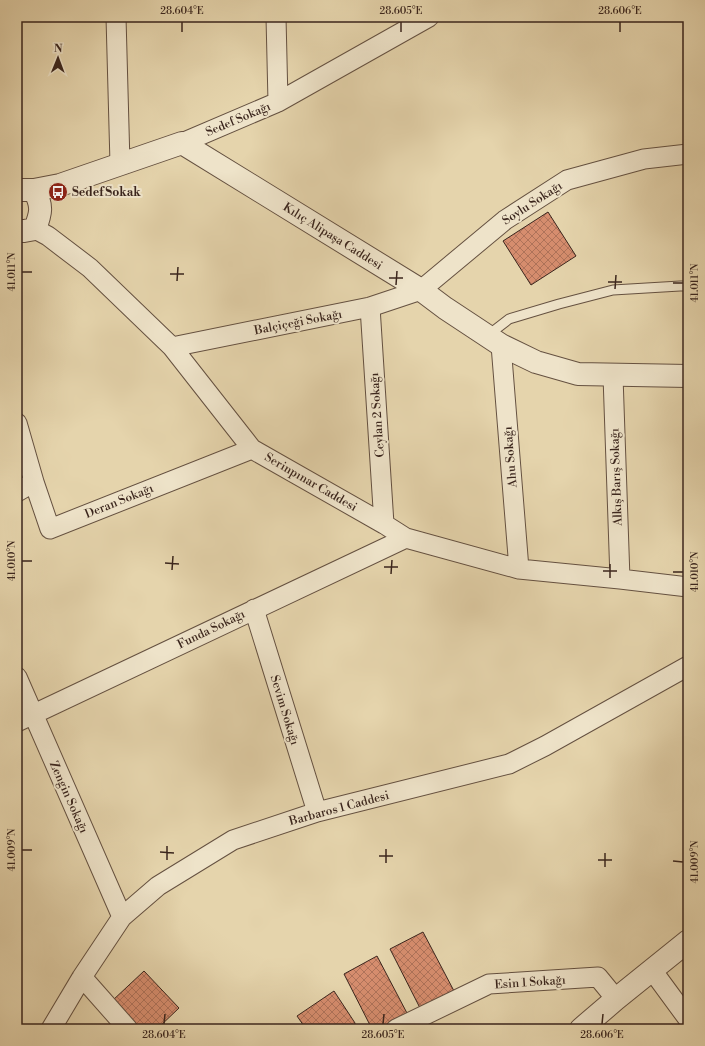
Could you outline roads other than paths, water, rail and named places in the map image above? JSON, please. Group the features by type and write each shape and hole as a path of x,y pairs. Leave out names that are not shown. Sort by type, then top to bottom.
{"street":[{"path":"116,17 120,164"},
{"path":"276,17 278,102"},
{"name":"Sedef Sokağı","path":"26,190 60,185 182,143 278,102 428,17"},
{"name":"Kılıç Alipaşa Caddesi","path":"182,143 421,290 444,308 494,341 536,362 578,374 613,376 688,376"},
{"name":"Soylu Sokağı","path":"421,290 505,220 567,180 644,159 688,154"},
{"path":"26,190 39,199 40,214 26,230"},
{"name":"Serinpınar Caddesi","path":"26,230 48,236 90,268 172,347 252,449 406,538 519,570 688,587"},
{"name":"Balçiçeği Sokağı","path":"172,347 370,307 421,290"},
{"name":"Ceylan 2 Sokağı","path":"370,307 384,524"},
{"name":"Ahu Sokağı","path":"494,341 519,570"},
{"name":"Alkış Barış Sokağı","path":"613,376 620,579"},
{"path":"17,423 34,482 17,492"},
{"name":"Deran Sokağı","path":"34,482 50,529 252,449"},
{"name":"Funda Sokağı","path":"25,718 406,538"},
{"name":"Sevim Sokağı","path":"254,609 317,812"},
{"name":"Barbaros 1 Caddesi","path":"51,1029 82,977 122,916 158,886 234,840 317,812 509,764 545,746 688,666"},
{"name":"Zengin Sokağı","path":"17,677 25,718 122,916"},
{"path":"581,1029 688,941"},
{"path":"652,970 688,1018"},
{"path":"82,977 128,1029"},
{"name":"Esin 1 Sokağı","path":"396,1029 489,984 598,977 616,999"}],"lane":[{"path":"494,341 508,319 559,304 613,290 688,286"}],"place":[{"name":"Sedef Sokak","path":"58,192"}]}
